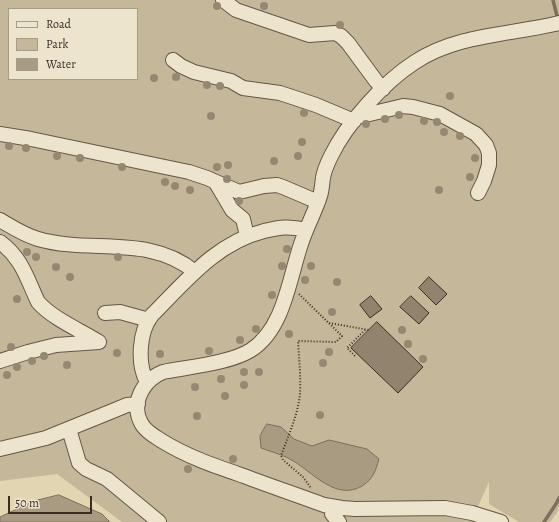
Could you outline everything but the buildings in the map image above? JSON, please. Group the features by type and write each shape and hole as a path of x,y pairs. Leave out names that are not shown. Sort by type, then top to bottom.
{"lane":[{"path":"223,0 236,10 309,35 335,33 342,36 383,89"},
{"path":"500,522 472,513 445,508 355,509 324,505 206,463 177,451 154,436 143,426 138,413 138,404 140,394 148,382 157,374 229,360 241,356 262,341 276,321 306,230 318,202 323,177 331,156 342,137 372,99 401,71 441,48 490,34 559,23"},
{"path":"173,60 181,66 194,72 231,81 243,88 280,93 356,119 403,106 413,106 440,114 476,134 486,144 490,165 478,194"},
{"path":"0,134 52,143 189,172 239,192 264,186 277,185 318,202"},
{"path":"216,183 232,210 243,219 247,236"},
{"path":"0,220 28,236 40,240 84,245 140,248 178,260 196,272"},
{"path":"148,382 144,374 141,346 144,330 149,320 207,260 237,240 247,236 286,226 306,230"},
{"path":"0,242 12,251 19,260 35,296 42,307 100,342 56,345 0,361"},
{"path":"105,313 120,312 149,320"},
{"path":"0,449 30,442 69,429 115,410 138,404"},
{"path":"69,429 79,463 107,479 159,522"}],"path":[{"path":"288,286 295,290 342,336 336,342 298,341 300,394 296,412 281,456 282,460 306,480 312,491"},
{"path":"328,322 367,330 347,348 355,356"}],"green space":[{"path":"0,0 559,0 559,17 489,29 439,42 418,54 428,63 444,53 490,40 559,28 559,507 557,513 550,522 519,522 489,504 489,482 471,522 122,522 57,474 0,481"}],"water":[{"path":"267,424 281,427 294,439 312,446 329,440 367,449 379,459 375,471 369,480 362,486 353,490 335,488 318,479 291,460 261,448 260,436"},
{"path":"59,495 102,514 110,522 0,522 0,517 34,501"}],"waterway":[{"path":"553,0 558,20"},
{"path":"544,522 559,498"}]}
